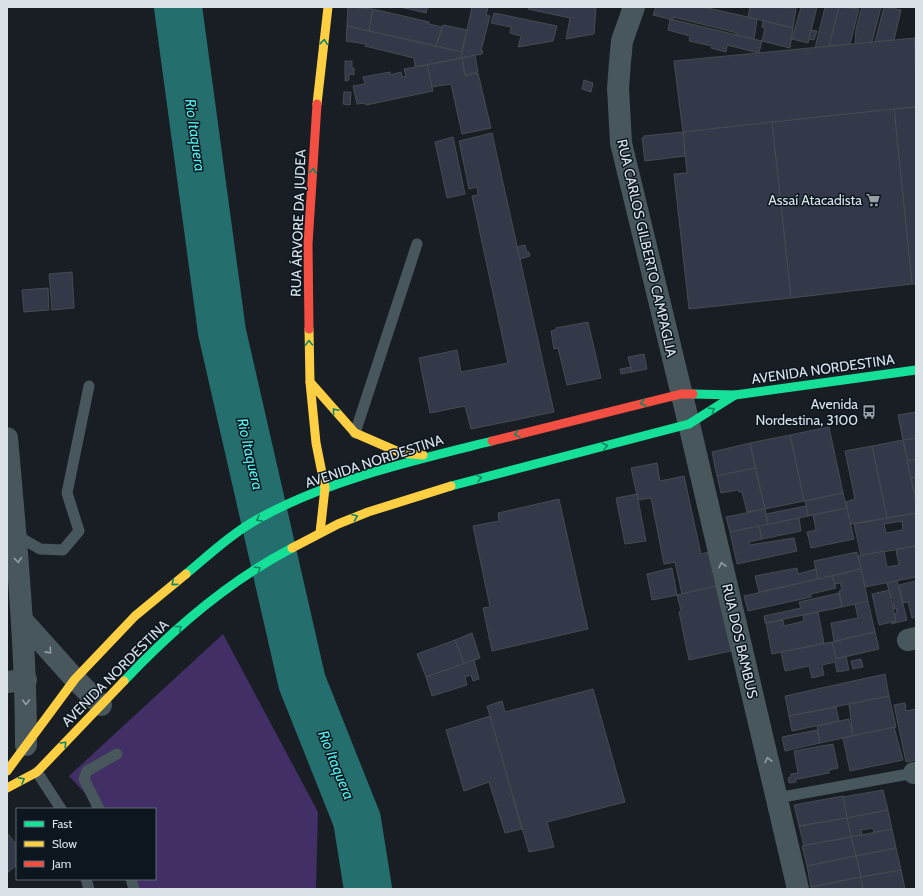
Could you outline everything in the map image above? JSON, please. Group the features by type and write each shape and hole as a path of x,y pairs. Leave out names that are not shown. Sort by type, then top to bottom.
{"main road":[{"name":"RUA ÁRVORE DA JUDEA","path":"326,488 316,443 310,382 308,244 318,96 328,7"},
{"name":"AVENIDA NORDESTINA","path":"7,771 75,679 135,616 228,539 258,519 294,502 326,488 430,456 681,394 735,395 916,370"},
{"path":"310,382 355,433 401,453 430,456"},
{"name":"AVENIDA NORDESTINA","path":"7,788 37,772 157,646 225,590 282,553 320,533 368,512 432,491 689,424 735,395"},
{"path":"320,533 326,488"}],"street":[{"name":"RUA CARLOS GILBERTO CAMPAGLIA","path":"634,7 622,41 620,55 618,88 621,143 681,394"},
{"name":"RUA DOS BAMBUS","path":"681,394 798,889"},
{"path":"7,438 23,621 17,681 26,745"},
{"path":"23,621 75,679 101,705"}],"lane":[{"path":"355,433 417,244"},
{"path":"16,535 40,549 63,550 79,531 67,493 89,386"},
{"path":"98,808 84,780 87,771 117,754"},
{"path":"37,772 60,808"},
{"path":"777,798 915,775"}],"shaded area":[{"path":"223,634 318,812 316,889 132,889 132,880 156,880 156,808 99,808 69,776"}],"building":[{"path":"348,7 373,9 369,31 347,26"},
{"path":"400,7 432,7 427,8 426,13"},
{"path":"472,7 488,7 486,15 490,16 481,51 483,51 482,54 461,58"},
{"path":"529,7 596,7 594,34 566,39 570,18 528,9"},
{"path":"656,7 703,7 757,19 754,39 736,35 737,33 673,17 673,20 653,15"},
{"path":"750,7 796,8 793,28 748,17"},
{"path":"801,7 817,7 808,43 792,39"},
{"path":"825,7 839,7 829,46 815,48"},
{"path":"839,7 859,9 850,44 829,46"},
{"path":"862,7 881,7 872,42 855,44 856,29"},
{"path":"884,7 901,10 894,40 875,42"},
{"path":"373,9 429,22 429,24 442,27 436,46 369,31"},
{"path":"494,13 557,26 553,41 518,47 521,36 510,33 511,27 491,23"},
{"path":"670,19 762,41 759,53 727,45 726,52 711,48 712,46 689,41 690,36 668,30"},
{"path":"763,21 793,28 790,48 762,41 765,28 762,27"},
{"path":"443,25 467,30 461,52 436,46"},
{"path":"347,26 462,52 461,58 415,67 414,58 365,46 366,44 346,41"},
{"path":"811,30 817,31 814,40 809,39"},
{"path":"915,38 916,107 683,132 674,61"},
{"path":"475,55 478,72 465,75 462,58"},
{"path":"462,58 465,76 478,73 491,128 462,134 451,84 432,87 427,65"},
{"path":"345,61 352,61 354,75 349,74 349,80 345,81"},
{"path":"427,65 433,91 366,105 365,103 357,104 353,86 365,84 363,77 390,72 390,75 401,72 402,77 406,76 404,69"},
{"path":"584,80 593,83 591,92 582,89"},
{"path":"344,92 351,92 350,105 343,104"},
{"path":"916,107 916,284 912,284 894,109"},
{"path":"894,109 912,284 791,298 772,122"},
{"path":"772,122 791,298 689,309 674,174 687,173 683,132"},
{"path":"683,132 685,156 645,161 642,138 644,138 644,136"},
{"path":"492,133 554,412 471,429 465,406 430,413 419,358 457,350 461,372 508,363 472,196 478,195 477,187 469,189 459,141"},
{"path":"453,137 465,194 447,198 435,142"},
{"path":"525,245 530,256 520,259 517,247"},
{"path":"72,272 74,308 52,310 49,274"},
{"path":"48,288 49,310 24,312 22,290"},
{"path":"588,322 601,378 567,385 558,348 554,349 551,331 556,330 556,328"},
{"path":"644,354 647,369 632,372 628,357"},
{"path":"631,367 632,372 621,374 620,369"},
{"path":"916,412 916,438 903,440 898,415"},
{"path":"829,427 843,493 804,501 790,435"},
{"path":"790,435 804,501 765,509 750,443"},
{"path":"916,438 916,459 907,461 903,440"},
{"path":"903,440 916,501 916,513 887,518 872,446"},
{"path":"750,443 755,468 717,476 712,452"},
{"path":"872,446 887,518 850,524 846,502 855,499 845,451"},
{"path":"916,459 916,477 911,478 907,461"},
{"path":"657,463 660,481 684,476 701,554 709,552 716,586 682,594 675,562 664,564 651,498 638,500 631,468"},
{"path":"755,468 765,509 747,512 742,492 739,492 738,490 721,493 717,476"},
{"path":"916,477 916,491 914,492 911,478"},
{"path":"843,493 847,508 808,516 805,501"},
{"path":"637,494 646,541 625,544 616,498"},
{"path":"559,499 588,629 492,651 483,608 490,607 473,526 499,521 498,513"},
{"path":"806,506 808,516 768,525 766,514"},
{"path":"847,508 854,539 811,548 807,532 816,530 813,515"},
{"path":"765,509 768,525 730,532 726,517"},
{"path":"916,513 916,546 861,556 854,524","holes":["902,521 903,530 886,533 884,524"]},
{"path":"799,518 801,531 762,539 759,526"},
{"path":"759,526 762,539 749,542 750,545 794,538 797,551 737,564 730,532"},
{"path":"916,546 916,577 865,587 858,556 884,551 887,567 899,565 896,551 898,549"},
{"path":"857,552 861,569 818,579 814,561"},
{"path":"672,568 677,595 652,600 647,574"},
{"path":"797,568 798,574 816,569 818,579 759,592 755,576"},
{"path":"861,569 868,601 842,607 839,591 842,590 840,583 834,584 832,576"},
{"path":"832,576 836,588 811,594 811,597 748,611 744,596"},
{"path":"897,581 907,620 891,624 896,621 894,614 897,613 896,608 894,609 893,597 891,598 887,583"},
{"path":"916,581 916,617 912,618 908,602 903,603 899,585"},
{"path":"716,586 731,651 689,660 677,595"},
{"path":"889,590 896,621 879,625 872,594"},
{"path":"839,593 842,607 765,623 764,616 801,608 799,602"},
{"path":"868,601 875,632 834,641 831,623 858,618 855,604"},
{"path":"818,612 824,643 772,654 766,623 783,620 784,626 804,621 803,615"},
{"path":"875,632 879,649 836,659 832,642"},
{"path":"472,633 480,658 464,664 455,640"},
{"path":"455,640 464,664 426,677 417,654"},
{"path":"832,642 836,659 846,656 849,670 837,672 835,662 822,665 824,675 812,678 809,666 785,671 781,652"},
{"path":"861,659 863,667 853,669 851,661"},
{"path":"474,660 479,679 473,681 471,675 465,677 467,685 432,696 426,677"},
{"path":"885,674 889,696 789,716 785,696"},
{"path":"593,689 625,802 547,822 554,847 529,852 487,706 502,701 505,712"},
{"path":"889,696 896,727 853,736 849,704"},
{"path":"905,703 906,711 916,709 916,760 906,762 894,705"},
{"path":"836,707 839,721 792,731 789,716"},
{"path":"490,716 522,829 505,833 489,782 464,791 446,730"},
{"path":"849,719 853,736 820,743 817,726"},
{"path":"894,727 903,760 850,771 843,738"},
{"path":"817,730 820,743 785,751 782,737"},
{"path":"833,744 838,768 829,770 829,773 798,779 796,778 796,782 789,783 788,778 791,777 791,774 798,773 794,751"},
{"path":"883,790 888,810 847,818 843,797"},
{"path":"843,796 847,818 799,826 794,805"},
{"path":"888,810 892,829 874,833 873,828 861,830 862,835 851,837 847,818"},
{"path":"847,818 851,837 804,846 799,826"},
{"path":"892,829 896,848 856,856 851,837"},
{"path":"7,833 16,844 16,866 7,873"},
{"path":"851,837 856,856 807,866 802,846"},
{"path":"896,848 901,870 861,877 856,856"},
{"path":"856,856 861,877 811,887 807,866"},
{"path":"901,870 905,889 863,889 861,877"},
{"path":"861,877 863,889 812,889 811,887"}],"waterway":[{"name":"Rio Itaquera","path":"178,7 222,332 302,682 357,820 368,889"}],"traffic: fast":[{"path":"693,394 735,395 916,370"},
{"path":"451,486 689,424 735,395"},
{"path":"186,574 239,531 285,505 313,493 372,472 492,441"},
{"path":"124,681 162,643 203,607 246,575 292,548"}],"traffic: slow":[{"path":"317,104 328,7"},
{"path":"309,329 310,382 316,443 325,488 320,533"},
{"path":"310,382 355,433 401,453 423,455"},
{"path":"292,548 338,524 368,512 451,486"},
{"path":"7,771 75,679 135,616 186,574"},
{"path":"7,788 37,772 124,681"}],"traffic: jam":[{"path":"309,329 308,244 317,104"},
{"path":"492,441 681,394 693,394"}],"place":[{"name":"Assaí Atacadista","path":"873,200"},
{"name":"Avenida Nordestina, 3100","path":"869,412"}]}
